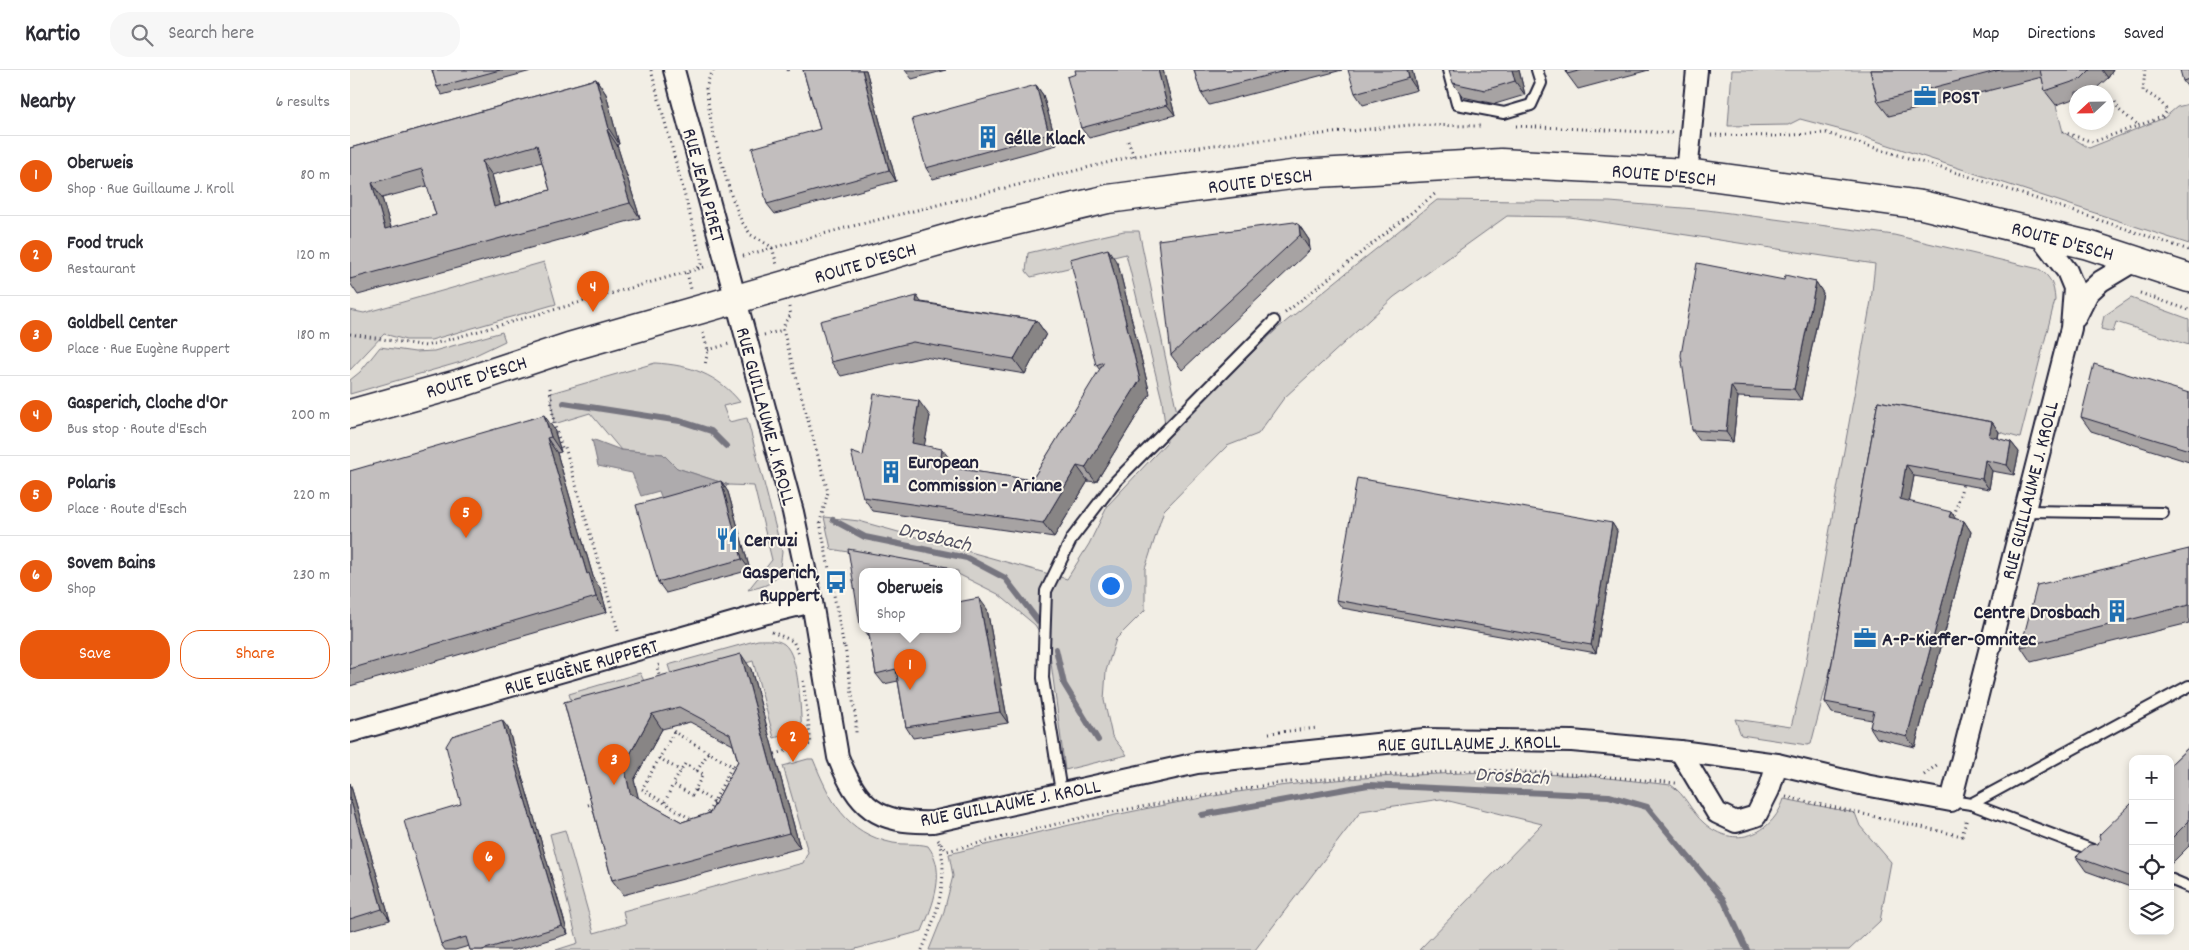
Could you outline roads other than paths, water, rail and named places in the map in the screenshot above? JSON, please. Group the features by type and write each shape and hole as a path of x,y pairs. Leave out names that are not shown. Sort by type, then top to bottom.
{"main road":[{"name":"ROUTE D'ESCH","path":"350,414 458,384 569,347 977,230 1108,199 1299,174 1501,163 1688,174 1922,205 2037,232 2136,260 2189,278"}],"street":[{"name":"RUE JEAN PIRET","path":"674,70 736,299"},
{"path":"1688,174 1698,70"},
{"name":"RUE GUILLAUME J. KROLL","path":"736,299 793,512 812,602 838,757 859,800 876,812 894,820 933,834 1061,792 1197,763 1346,745 1424,739 1572,741 1680,751 1777,764 1865,785 1951,801 2071,328 2074,288 2068,271 2037,232"},
{"name":"RUE GUILLAUME J. KROLL","path":"2071,328 2088,293 2101,281 2136,260"},
{"name":"RUE EUGÈNE RUPPERT","path":"350,732 767,613 812,602"},
{"path":"1680,751 1717,813 1736,822 1756,816 1777,764"}],"lane":[{"path":"1448,70 1457,104 1504,113 1531,105 1541,83 1538,70"},
{"path":"1061,792 1043,678 1046,591 1072,538 1115,482 1274,321"},
{"path":"2024,511 2162,513"},
{"path":"1971,804 2189,686"},
{"path":"1951,801 1971,804 2104,854"},
{"path":"2174,881 2189,888"}],"waterway":[{"name":"Drosbach","path":"564,403 680,421 711,431 726,446"},
{"name":"Drosbach","path":"833,520 865,537 967,558 1005,578 1039,622"},
{"name":"Drosbach","path":"1056,649 1064,684 1098,740"},
{"name":"Drosbach","path":"1202,815 1368,785 1609,796 1647,807 1723,899 1747,950"}],"place":[{"name":"POST","path":"1925,96"},
{"name":"Gélle Klack","path":"988,137"},
{"name":"Gasperich, Cloche d'Or","path":"593,312"},
{"name":"European Commission - Ariane","path":"891,472"},
{"name":"Polaris","path":"466,538"},
{"name":"Cerruzi","path":"727,539"},
{"name":"Gasperich, Ruppert","path":"836,582"},
{"name":"Centre Drosbach","path":"2117,611"},
{"name":"A-P-Kieffer-Omnitec","path":"1865,638"},
{"name":"Oberweis","path":"910,690"},
{"name":"Food truck","path":"793,762"},
{"name":"Goldbell Center","path":"614,785"},
{"name":"Sovem Bains","path":"489,882"}]}
